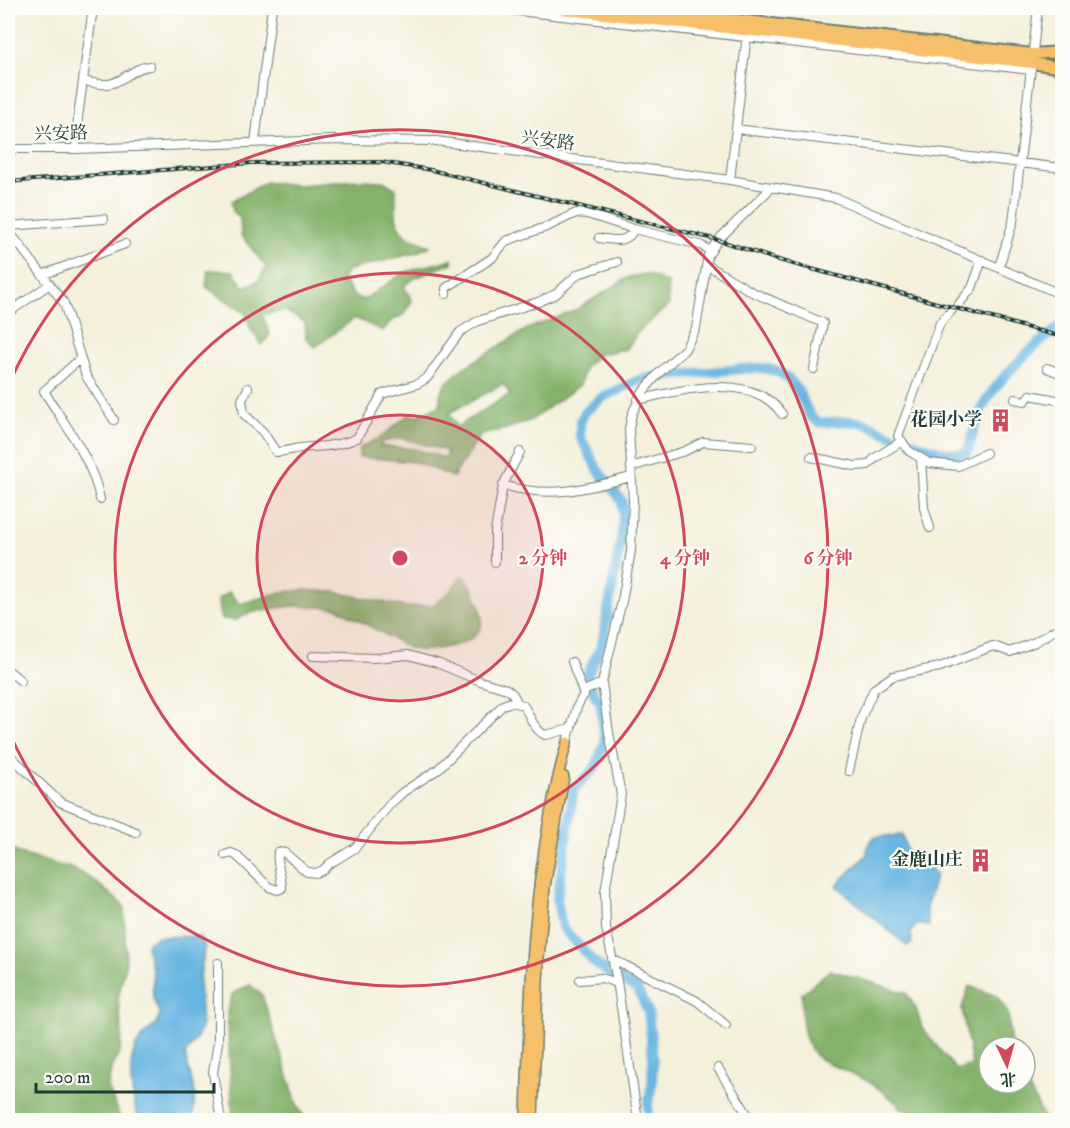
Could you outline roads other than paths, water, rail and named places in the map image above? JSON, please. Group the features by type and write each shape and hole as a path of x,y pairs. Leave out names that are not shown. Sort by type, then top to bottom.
{"highway":[{"path":"551,8 1032,62 1062,69"},
{"path":"634,8 748,29"},
{"path":"1032,62 1062,52"}],"main road":[{"path":"526,1120 531,957 547,825 567,742"},
{"path":"533,1120 539,958 544,899 567,759 567,742"}],"street":[{"path":"76,149 93,8"},
{"path":"255,142 272,8"},
{"path":"492,8 748,29 730,180"},
{"path":"999,267 1014,222 1038,8"},
{"path":"83,81 112,83 142,67 150,66"},
{"path":"736,129 1062,168"},
{"name":"兴安路","path":"8,149 76,149 334,140 436,141 730,180 837,198 1062,295"},
{"path":"567,742 577,707 591,689 622,601 631,551 629,429 638,400 657,375 685,349 696,328 706,265 711,251 718,240 772,187"},
{"path":"446,294 447,288 492,258 506,242 576,213 587,213 634,229 700,245 711,251"},
{"path":"8,226 104,219"},
{"path":"599,238 625,240 631,236 634,229"},
{"path":"8,231 64,303 86,376 114,420"},
{"path":"42,275 124,244"},
{"path":"958,304 972,288 982,260"},
{"path":"248,388 242,400 244,414 263,432 276,452 301,448 316,449 351,441 357,438 382,394 417,384 427,378 460,332 468,326 538,302 556,294 578,274 617,262"},
{"path":"706,265 752,292 823,324 814,369"},
{"path":"8,313 50,284"},
{"path":"952,310 940,323 898,436 909,451 929,463 958,466 986,453"},
{"path":"80,359 44,391 96,479 100,499"},
{"path":"1047,368 1062,374"},
{"path":"638,400 698,388 727,388 752,391 766,397 782,414"},
{"path":"1015,399 1025,401 1030,395 1062,401"},
{"path":"811,457 855,466 868,465 902,441"},
{"path":"631,467 684,451 703,442 752,446"},
{"path":"495,562 495,531 503,485 520,452"},
{"path":"921,458 924,508 930,528"},
{"path":"503,485 520,490 563,493 631,477"},
{"path":"849,771 861,718 874,688 893,676 940,668 993,646 1010,652 1035,642 1062,626"},
{"path":"313,656 375,658 408,655 437,663 480,681 507,689 517,702"},
{"path":"572,662 591,689 609,733 621,794 605,892 606,928 617,982 638,1120"},
{"path":"8,670 21,681"},
{"path":"225,855 231,853 236,855 273,890 278,890 282,888 278,852 285,853 307,872 316,873 355,848 396,798 445,764 503,705 517,702 523,705 533,723 545,735 571,729"},
{"path":"8,754 60,802 136,832"},
{"path":"612,958 697,1001 726,1025"},
{"path":"218,963 218,1042 213,1073 220,1120"},
{"path":"580,980 602,978 617,982"},
{"path":"718,1068 751,1120"}],"water":[{"path":"902,835 907,851 917,855 936,874 926,907 929,926 917,924 911,932 912,944 907,946 837,886 867,854 867,848 874,837"},
{"path":"197,936 201,938 205,947 199,981 202,1024 199,1034 185,1055 195,1093 193,1119 138,1120 131,1078 133,1057 141,1038 155,1024 160,1013 153,996 153,976 146,946 148,942 157,937"}],"waterway":[{"path":"911,442 947,453 968,452 977,418 989,396 1018,363 1062,325"},
{"path":"649,1120 648,1104 652,1084 653,1058 648,1011 637,989 592,960 562,927 557,900 574,789 595,768 605,742 600,701 588,681 588,673 602,644 622,532 623,514 622,501 598,470 580,436 580,422 585,412 601,398 643,378 763,368 777,371 789,379 798,390 810,416 818,422 860,422 893,436"}],"railway":[{"path":"8,182 252,163 381,162 431,170 718,240 775,259 1062,337"}],"place":[{"name":"花园小学","path":"1000,420"},
{"name":"金鹿山庄","path":"981,860"}]}
